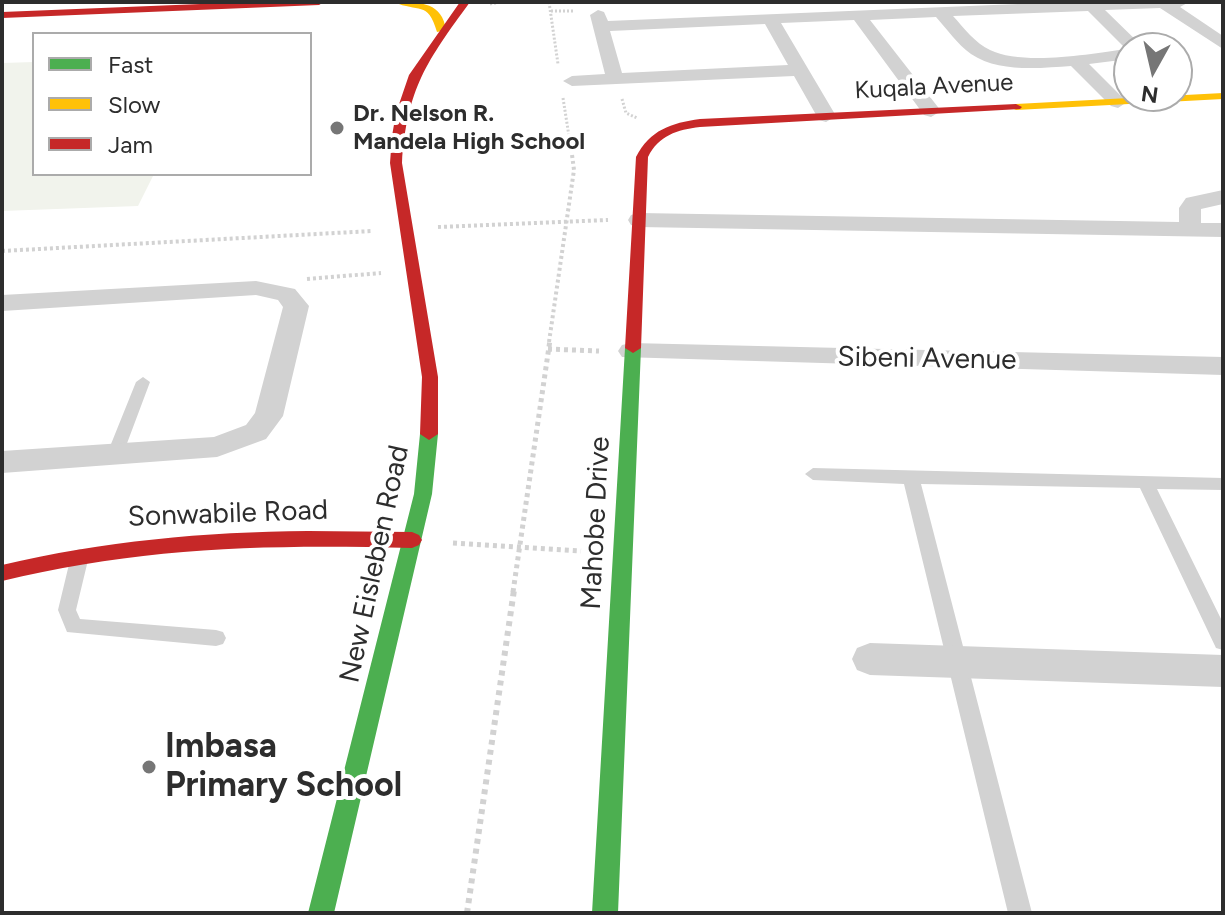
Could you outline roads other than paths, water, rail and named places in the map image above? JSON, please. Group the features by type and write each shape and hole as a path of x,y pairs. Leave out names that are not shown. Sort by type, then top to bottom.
{"main road":[{"path":"2,15 319,2"},
{"path":"399,2 423,5 437,12 442,20 441,30"},
{"name":"New Eisleben Road","path":"321,913 412,540 425,480 432,411 396,163 397,136 409,84 418,64 465,2"},
{"name":"Kuqala Avenue","path":"1193,98 1223,96"},
{"name":"Kuqala Avenue","path":"658,134 700,123 1113,102"},
{"name":"Mahobe Drive","path":"605,913 622,554 618,351 639,220 642,157 658,134"},
{"name":"Sonwabile Road","path":"2,573 82,551 200,537 412,540"}],"street":[{"path":"615,79 599,20 770,19 1181,2"},
{"path":"1164,3 1223,44"},
{"path":"1092,6 1121,32"},
{"path":"940,12 979,52 990,57 1022,61 1113,55"},
{"path":"858,15 931,111"},
{"path":"770,19 826,116"},
{"path":"1074,59 1113,97"},
{"path":"564,82 799,70"},
{"path":"1190,230 1190,208 1194,203 1223,197"},
{"path":"639,220 1223,230"},
{"path":"2,303 242,289 277,291 286,294 296,306 265,424 230,444 2,462"},
{"name":"Sibeni Avenue","path":"618,351 1223,366"},
{"path":"870,659 1223,671"}],"lane":[{"path":"115,454 143,382"},
{"path":"813,474 1223,484"},
{"path":"911,478 1020,913"},
{"path":"1145,482 1223,642"},
{"path":"82,551 67,610 74,626 216,638"}],"place":[{"name":"Dr. Nelson R. Mandela High School","path":"337,128"},
{"name":"Imbasa Primary School","path":"149,767"}]}
